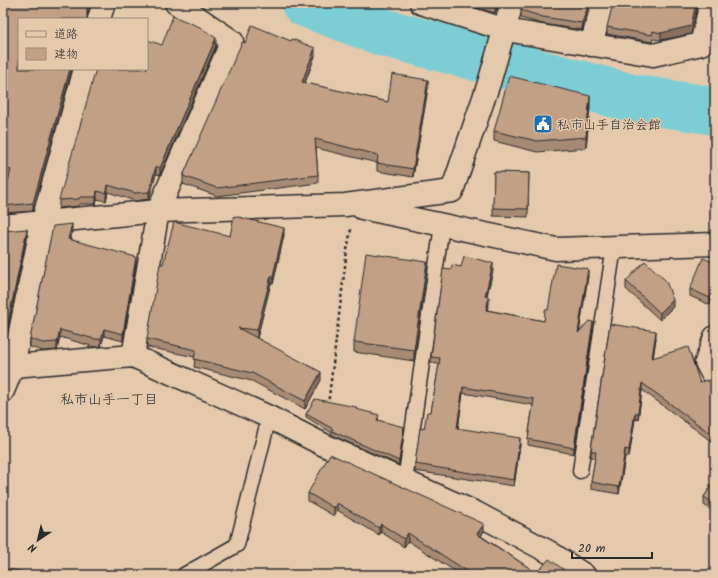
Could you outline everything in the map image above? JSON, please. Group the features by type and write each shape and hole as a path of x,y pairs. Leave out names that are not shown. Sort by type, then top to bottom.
{"street":[{"path":"99,18 104,3"},
{"path":"133,356 158,211 232,41 176,3"},
{"path":"422,3 506,30 653,55 701,44 711,3"},
{"path":"3,226 42,224 158,211 350,206 452,191 506,30 512,3"},
{"path":"591,44 603,3"},
{"path":"3,391 13,366 42,224 85,70"},
{"path":"350,206 556,249 715,244"},
{"path":"715,337 706,362 715,379"},
{"path":"13,366 133,356 269,417 324,445 476,512 549,552 584,575"}],"lane":[{"path":"405,481 442,225"},
{"path":"580,471 614,247"},
{"path":"184,575 237,545 269,417"}],"path":[{"path":"328,406 347,250 350,206"}],"building":[{"path":"3,3 89,3 87,8 87,18 18,18 18,70 70,70 33,203 4,206 5,204 3,204 3,200 11,170 3,168"},
{"path":"485,3 496,3 495,6"},
{"path":"522,3 589,3 582,23 543,17 521,10"},
{"path":"613,3 696,3 691,26 661,33 653,31 652,35 607,27"},
{"path":"173,16 200,27 216,38 160,168 156,166 149,192 135,193 108,185 106,193 97,191 96,197 80,197 79,199 59,200 96,70 148,70 148,40 162,45"},
{"path":"252,25 291,41 292,39 315,48 302,82 388,102 392,74 428,80 413,169 377,163 378,155 315,139 318,175 217,188 183,176 242,42 245,43"},
{"name":"私市山手自治会館","path":"509,76 590,96 586,137 537,141 494,131"},
{"path":"494,172 529,173 528,209 493,208"},
{"path":"715,172 715,214 711,214"},
{"path":"234,216 284,228 273,276 271,276 257,330 238,328 321,372 305,401 252,373 194,359 196,350 147,339 160,264 163,264 174,222 230,236"},
{"path":"72,224 68,239 136,257 123,334 104,329 101,339 95,339 60,330 57,342 43,343 30,339 53,226"},
{"path":"27,229 6,332 3,332 3,231"},
{"path":"366,253 427,262 414,350 354,342"},
{"path":"464,256 493,263 485,296 489,297 486,310 544,321 545,310 548,310 556,264 588,269 578,333 589,321 593,322 574,448 528,439 534,399 463,387 457,428 520,438 514,480 415,464 420,428 424,429 427,412 431,412 440,358 431,357 443,269 451,270 452,265 461,267"},
{"path":"703,258 715,263 715,286 710,298 690,289"},
{"path":"645,261 666,281 673,300 660,313 626,281"},
{"path":"610,324 656,331 652,358 688,347 700,383 706,380 714,385 715,384 715,437 642,383 638,413 635,413 629,450 625,449 619,487 591,482 596,452 591,450"},
{"path":"315,399 356,407 356,409 379,415 377,420 404,427 399,461 332,431 333,429 306,414"},
{"path":"330,454 484,524 477,534 537,573 549,559 571,575 473,575 408,533 404,539 381,524 379,528 337,503 334,508 308,493"},
{"path":"715,480 715,504 704,497"},
{"path":"3,568 35,574 3,575"}],"waterway":[{"path":"305,3 382,32 631,98 715,111"}],"place":[{"name":"私市山手自治会館","path":"543,124"}],"district":[{"name":"私市山手一丁目","path":"109,399"}]}
